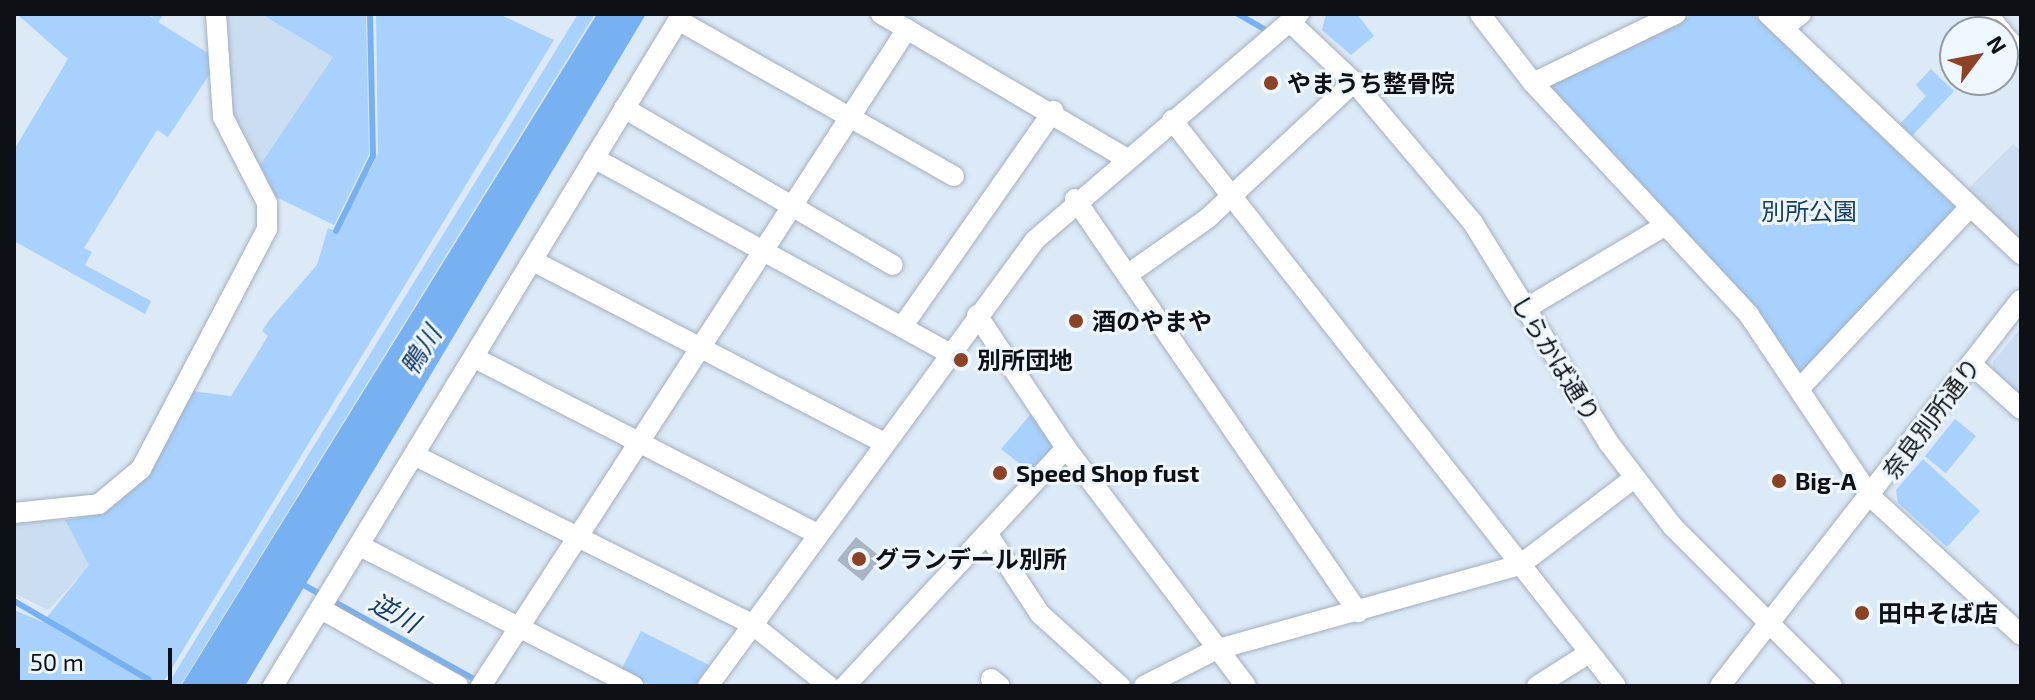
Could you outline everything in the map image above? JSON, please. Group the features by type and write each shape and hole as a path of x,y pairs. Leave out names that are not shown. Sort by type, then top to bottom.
{"street":[{"path":"14,513 99,504 141,469 267,229 267,203 223,117 216,14"},
{"path":"881,14 1053,111 1124,157"},
{"path":"1480,14 1533,83 1749,315 1871,497 2021,635"},
{"path":"1533,83 1676,14"},
{"path":"1775,21 1801,14"},
{"path":"273,686 537,263 594,158 680,17 954,176"},
{"path":"708,686 977,315 1075,199 1294,18"},
{"name":"しらかば通り","path":"1294,18 1354,82 1473,223 1633,479 1767,625 1832,686"},
{"path":"1775,21 2021,254"},
{"path":"485,681 907,29"},
{"path":"1127,275 1208,218 1227,194 1354,82"},
{"path":"624,108 893,265"},
{"path":"902,327 1053,111"},
{"path":"1172,120 1616,686"},
{"path":"594,158 763,255 949,353"},
{"path":"1075,199 1358,612"},
{"path":"1799,389 1970,207"},
{"path":"1525,309 1666,225"},
{"path":"537,263 884,443"},
{"name":"奈良別所通り","path":"1720,686 1871,497 2021,300"},
{"path":"977,315 1066,448 1215,650 1246,686"},
{"path":"477,359 817,534"},
{"path":"1971,364 2021,409"},
{"path":"845,686 1066,448"},
{"path":"416,456 753,625 829,686"},
{"path":"1144,686 1215,650 1520,565 1633,479"},
{"path":"987,533 1040,614 1120,686"},
{"path":"360,546 518,630 633,686"},
{"path":"325,602 458,686"},
{"path":"1537,686 1589,653"}],"shaded area":[{"path":"224,14 261,14 333,57 260,165 231,115"},
{"path":"2013,144 2021,151 2021,244 1966,191"},
{"path":"2021,328 2021,397 1992,373 1993,362"},
{"path":"65,520 90,565 48,610 14,593 14,522"}],"green space":[{"path":"17,14 147,14 158,21 149,14 164,14 158,22 208,53 211,72 168,137 157,130 84,248 92,252 85,265 151,301 145,314 14,241 14,150 68,59"},
{"path":"261,14 366,14 369,154 334,225 276,197 260,165 333,57"},
{"path":"376,14 499,14 554,40 161,686 14,686 14,610 43,622 89,565 65,520 96,514 191,391 231,396 268,336 262,331 317,265 328,228 338,232 378,154"},
{"path":"578,14 595,14 180,686 167,686"},
{"path":"1326,14 1357,14 1374,36 1351,55 1322,30"},
{"name":"別所公園","path":"1694,14 1753,14 1956,208 1801,375 1745,296 1549,85"},
{"path":"1931,69 1939,77 1939,96 1949,96 1912,136 1900,124 1926,96 1916,85"},
{"path":"1031,414 1054,448 1031,473 1001,449"},
{"path":"1955,419 1976,436 1946,473 1925,456"},
{"path":"1923,459 1980,511 1947,547 1898,503 1896,490"},
{"path":"641,631 709,665 695,686 652,686 621,670"}],"water":[{"name":"鴨川","path":"597,14 646,14 245,686 181,686"}],"building":[{"name":"グランデール別所","path":"856,537 882,558 863,581 837,560"}],"waterway":[{"path":"336,231 373,156 370,14"},
{"path":"1238,14 1264,29"},
{"name":"逆川","path":"300,583 479,682"},
{"name":"逆川","path":"14,601 149,680"}],"place":[{"name":"やまうち整骨院","path":"1271,83"},
{"name":"酒のやまや","path":"1076,321"},
{"name":"別所団地","path":"961,360"},
{"name":"Speed Shop fust","path":"1000,473"},
{"name":"Big-A","path":"1779,481"},
{"name":"グランデール別所","path":"859,559"},
{"name":"田中そば店","path":"1862,613"}]}
